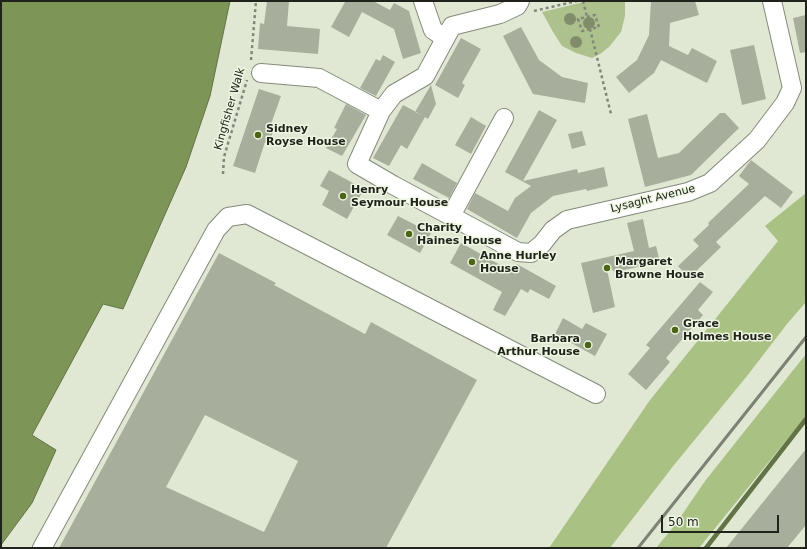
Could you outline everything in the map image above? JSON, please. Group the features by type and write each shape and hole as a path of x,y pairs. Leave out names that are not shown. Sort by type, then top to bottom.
{"street":[{"path":"423,1 433,30 445,38"},
{"name":"Lysaght Avenue","path":"523,6 500,14 452,26 425,76 394,94 381,111 357,164 518,252 531,253 542,244 552,230 567,220 688,192 710,183 757,140 785,103 792,88 772,1"},
{"path":"253,71 320,78 381,111"},
{"path":"451,216 504,118"},
{"path":"42,548 216,230 228,217 247,214 596,394"}],"path":[{"name":"Kingfisher Walk","path":"223,174 224,157 253,71 256,1"},
{"path":"523,6 577,1"},
{"path":"583,1 587,17"},
{"path":"595,15 599,27 590,29 582,31 578,19 595,15"},
{"path":"590,29 611,114"}],"shaded area":[{"path":"1,1 230,1 210,96 186,167 123,309 103,304 32,435 56,450 32,503 1,545"},
{"path":"588,1 625,1 625,16 621,32 609,47 592,58 576,53 562,46 542,12"},
{"path":"806,193 806,302 674,465 610,548 549,548 650,400 778,241 765,226"},
{"path":"806,354 806,416 699,548 656,548 675,525 705,481"}],"building":[{"path":"267,1 289,1 287,26 320,29 318,54 258,49 260,23 264,24"},
{"path":"342,1 373,1 390,10 394,3 409,11 421,53 403,59 394,29 362,12 349,37 331,27 345,2"},
{"path":"651,1 695,1 699,15 670,23 669,46 688,55 692,48 717,61 707,83 661,60 654,73 629,93 616,77 637,60 649,35"},
{"path":"806,15 806,52 800,53 793,18"},
{"path":"521,27 539,60 562,77 588,83 585,103 533,94 503,36"},
{"path":"461,38 481,49 462,83 465,85 458,98 435,85"},
{"path":"754,45 766,99 742,105 730,50"},
{"path":"383,55 395,62 376,96 360,88 376,59 380,61"},
{"path":"431,85 436,104 428,119 425,117 407,149 401,145 389,166 373,158 403,105 415,111"},
{"name":"Sidney Royse House","path":"259,89 281,96 270,127 274,129 269,143 265,142 255,173 233,166"},
{"path":"346,104 366,115 342,156 326,148 337,129 334,128"},
{"path":"539,110 557,120 523,181 577,169 578,173 604,167 608,186 553,196 531,213 517,238 467,209 475,193 508,211 515,198 531,186 505,172"},
{"path":"720,113 725,113 739,128 691,175 645,187 628,119 647,114 658,158 679,153"},
{"path":"471,117 486,126 471,154 455,145"},
{"path":"582,131 586,145 572,149 568,134"},
{"path":"751,160 793,192 781,208 765,196 716,242 721,247 689,278 678,266 699,246 693,240 709,225 708,223 749,184 739,176"},
{"path":"422,163 457,183 449,198 413,179"},
{"name":"Henry Seymour House","path":"329,170 364,189 347,219 322,205 329,191 320,186"},
{"name":"Charity Haines House","path":"398,216 431,233 420,253 387,235"},
{"name":"Margaret Browne House","path":"643,219 649,248 656,246 660,262 615,272 606,265 615,307 593,313 581,263 634,251 627,223"},
{"path":"461,243 513,272 517,264 556,286 549,299 530,289 528,293 521,289 505,316 493,310 502,292 450,263"},
{"path":"219,253 276,283 274,285 365,334 371,322 477,380 386,548 59,548","holes":["205,415 298,461 264,532 166,487"]},
{"name":"Grace Holmes House","path":"700,282 713,292 698,310 703,315 666,358 670,362 646,390 628,374 650,348 646,345"},
{"name":"Barbara Arthur House","path":"563,318 582,329 586,323 607,334 595,356 555,334"},
{"path":"806,449 806,525 787,548 726,548"}],"waterway":[{"path":"706,548 806,419"}],"railway":[{"path":"638,548 806,337"}],"place":[{"name":"Sidney Royse House","path":"258,135"},
{"name":"Henry Seymour House","path":"343,196"},
{"name":"Charity Haines House","path":"409,234"},
{"name":"Anne Hurley House","path":"472,262"},
{"name":"Margaret Browne House","path":"607,268"},
{"name":"Grace Holmes House","path":"675,330"},
{"name":"Barbara Arthur House","path":"588,345"}]}
